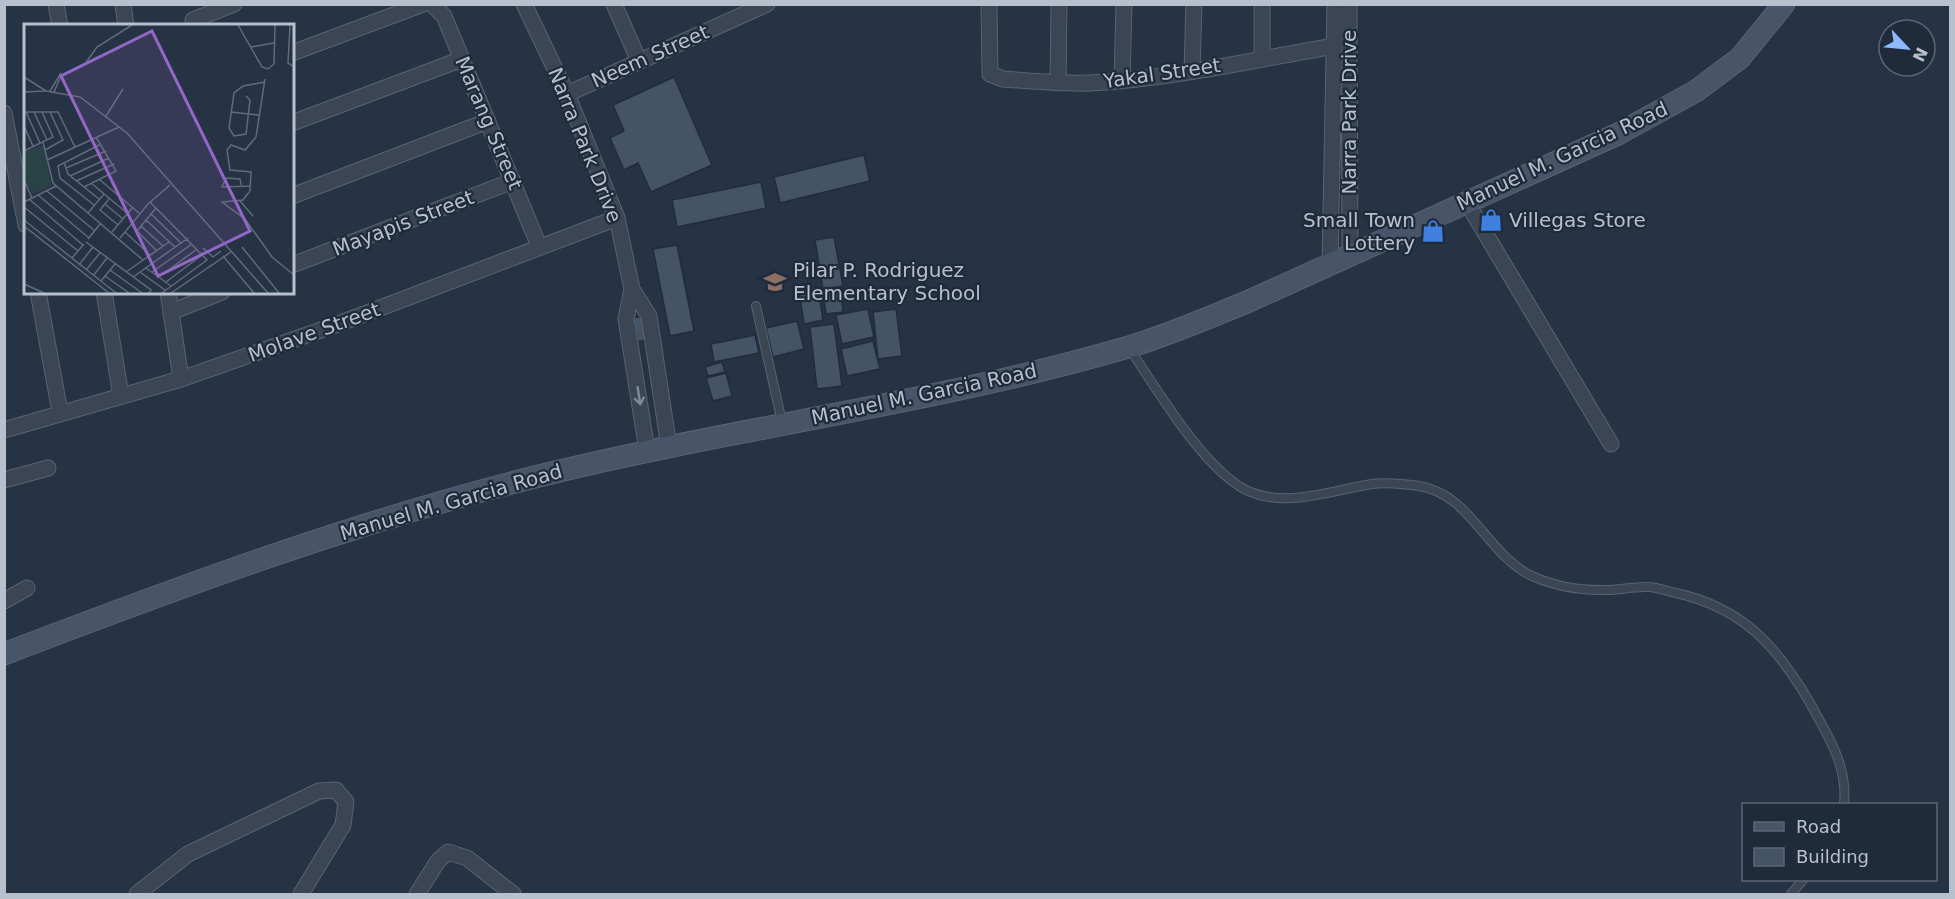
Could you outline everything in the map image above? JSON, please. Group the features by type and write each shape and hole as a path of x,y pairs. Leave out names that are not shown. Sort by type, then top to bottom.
{"main road":[{"name":"Manuel M. Garcia Road","path":"4,654 274,554 544,474 647,450 1018,376 1128,347 1247,302 1618,134 1696,92 1740,58 1784,4"}],"street":[{"path":"56,4 60,24"},
{"path":"123,4 126,24"},
{"path":"191,4 194,23 234,4"},
{"path":"294,52 423,4"},
{"name":"Marang Street","path":"432,4 444,16 539,246"},
{"name":"Narra Park Drive","path":"524,4 567,94 617,218 632,289 649,316 669,447"},
{"path":"614,4 639,61"},
{"name":"Neem Street","path":"567,94 767,4"},
{"name":"Yakal Street","path":"990,4 990,74 1003,79 1058,82 1122,80 1192,71 1334,46"},
{"path":"1058,82 1059,4"},
{"path":"1122,80 1124,4"},
{"path":"1192,71 1194,4"},
{"path":"1262,4 1262,59"},
{"name":"Narra Park Drive","path":"1330,265 1335,4"},
{"name":"Narra Park Drive","path":"1349,4 1350,256"},
{"path":"294,122 462,59"},
{"path":"4,112 24,215"},
{"path":"294,195 488,121"},
{"name":"Mayapis Street","path":"294,265 513,181"},
{"path":"1466,201 1611,444"},
{"name":"Molave Street","path":"4,430 60,412 182,379 338,324 617,218"},
{"name":"Narra Park Drive","path":"632,289 626,320 647,450"},
{"path":"38,294 60,412"},
{"path":"104,294 121,396"},
{"path":"168,294 182,379"},
{"path":"171,312 217,294"},
{"path":"4,480 48,468"},
{"path":"4,601 27,588"},
{"path":"137,894 188,854 320,791 336,790 346,802 343,825 301,894"},
{"path":"417,894 438,861 448,852 467,858 513,894"}],"lane":[{"path":"756,306 782,423"},
{"path":"1128,347 1184,428 1225,474 1247,490 1276,499 1329,493 1374,484 1420,486 1440,492 1457,502 1517,569 1534,577 1553,584 1601,591 1649,587 1696,597 1737,616 1770,644 1793,673 1840,759 1845,785 1844,803"},
{"path":"1791,894 1801,881"}],"building":[{"path":"674,77 712,165 651,192 638,163 624,170 610,138 624,131 613,105"},
{"path":"864,155 870,181 780,203 774,177"},
{"path":"761,182 766,208 677,227 672,200"},
{"path":"834,237 843,286 823,289 815,240"},
{"path":"677,245 694,331 670,336 653,249"},
{"path":"818,287 823,320 804,324 799,290"},
{"path":"841,291 843,312 826,314 823,293"},
{"path":"868,309 874,337 842,344 836,315"},
{"path":"896,309 902,356 878,359 873,312"},
{"path":"643,316 647,340 638,342 633,318"},
{"path":"797,321 804,349 773,357 766,328"},
{"path":"834,324 842,386 817,389 810,327"},
{"path":"755,335 759,353 714,362 711,344"},
{"path":"873,341 880,369 847,376 841,349"},
{"path":"722,362 725,372 708,376 705,367"},
{"path":"726,373 732,396 713,401 706,378"}],"place":[{"name":"Villegas Store","path":"1491,220"},
{"name":"Small Town Lottery","path":"1433,231"},
{"name":"Pilar P. Rodriguez Elementary School","path":"775,282"}]}
